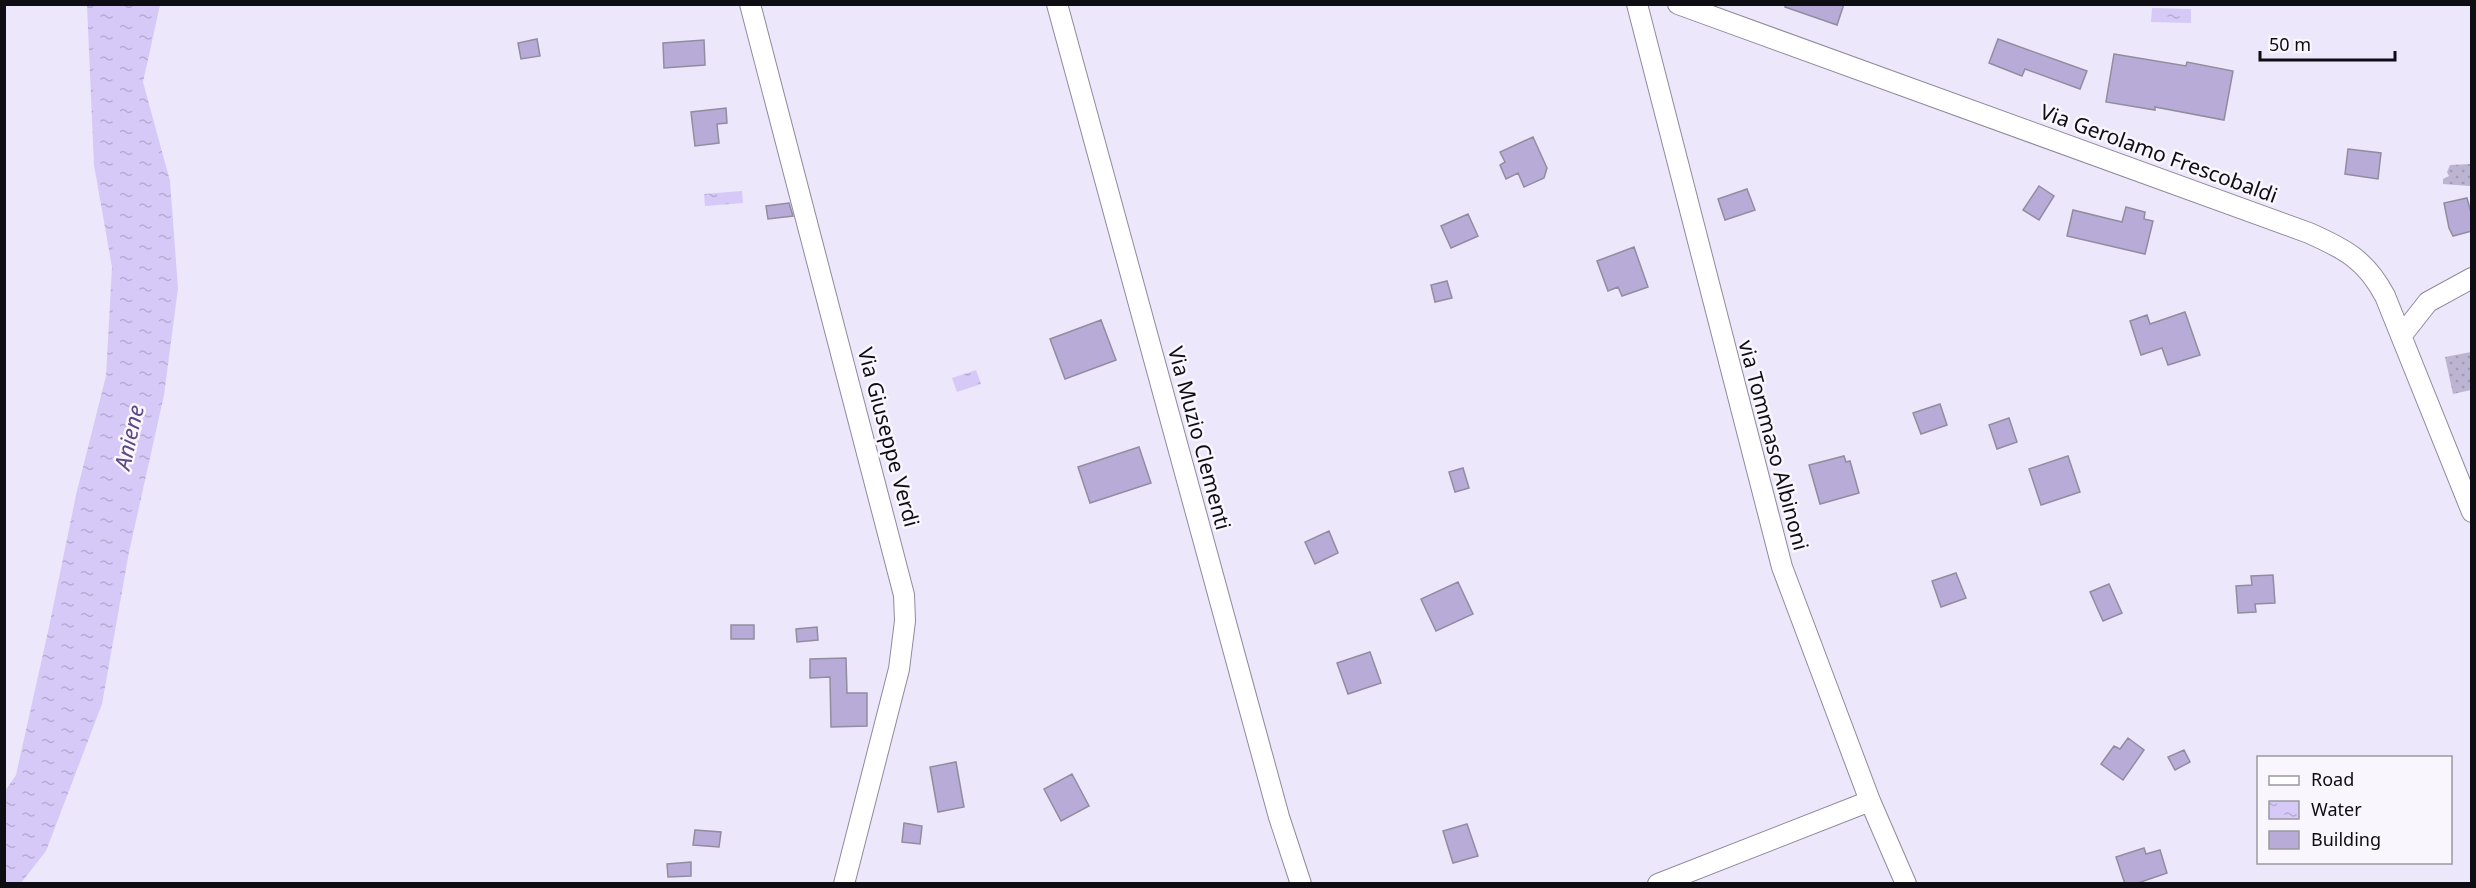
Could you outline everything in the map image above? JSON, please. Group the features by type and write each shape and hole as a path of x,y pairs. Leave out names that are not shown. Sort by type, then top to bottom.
{"street":[{"name":"Via Giuseppe Verdi","path":"750,4 904,595 905,621 898,669 844,884"},
{"name":"Via Muzio Clementi","path":"1057,4 1279,817 1301,884"},
{"name":"via Tommaso Albinoni","path":"1637,4 1782,567 1870,801 1906,884"},
{"name":"Via Gerolamo Frescobaldi","path":"1678,4 2335,244 2358,259 2378,283 2402,335 2472,512"},
{"path":"2402,335 2428,302 2472,278"},
{"path":"1658,884 1870,801"}],"shaded area":[{"path":"2471,164 2471,190 2470,186 2443,184 2443,179 2449,176 2447,172 2450,165"},
{"path":"2471,352 2471,390 2453,394 2445,357"}],"water":[{"name":"Aniene","path":"87,5 160,5 143,82 170,181 178,288 164,395 129,552 102,704 46,851 21,883 5,883 5,791 16,775 76,495 106,376 112,267 94,165"},
{"path":"2152,8 2191,9 2191,23 2151,22"},
{"path":"742,191 743,203 705,206 704,194"},
{"path":"976,370 981,384 957,392 952,378"}],"building":[{"path":"1786,4 1844,4 1837,25 1785,7"},
{"path":"537,39 540,56 521,59 518,43"},
{"path":"1998,39 2087,71 2080,89 2025,69 2022,76 1989,63"},
{"path":"704,40 705,65 664,68 663,43"},
{"path":"2114,54 2186,66 2187,62 2233,71 2224,120 2155,107 2155,110 2106,102"},
{"path":"726,108 727,123 717,124 719,143 695,146 691,112"},
{"path":"1533,137 1547,168 1544,178 1524,187 1518,173 1506,179 1500,165 1505,162 1500,152"},
{"path":"2348,149 2381,153 2378,179 2345,174"},
{"path":"2039,186 2054,196 2039,220 2023,210"},
{"path":"1747,189 1755,210 1725,220 1718,199"},
{"path":"2467,198 2472,216 2472,231 2453,236 2444,203"},
{"path":"789,203 793,216 768,219 766,206"},
{"path":"2126,207 2145,212 2144,219 2153,221 2145,254 2067,236 2073,210 2122,222"},
{"path":"1468,214 1478,236 1451,248 1441,226"},
{"path":"1634,247 1648,287 1622,296 1618,287 1608,291 1597,261"},
{"path":"1447,281 1452,298 1435,302 1431,285"},
{"path":"2185,312 2200,355 2168,365 2162,348 2141,355 2130,321 2147,315 2150,324"},
{"path":"1101,320 1116,360 1065,379 1050,339"},
{"path":"1940,404 1947,425 1921,434 1913,413"},
{"path":"2009,418 2017,442 1997,449 1989,425"},
{"path":"1139,447 1151,483 1090,503 1078,467"},
{"path":"1844,456 1846,462 1850,461 1859,493 1820,504 1809,465"},
{"path":"2068,456 2080,492 2041,505 2029,469"},
{"path":"1463,468 1469,488 1455,492 1449,472"},
{"path":"1329,531 1338,553 1315,564 1305,542"},
{"path":"1956,573 1966,598 1941,607 1932,581"},
{"path":"2273,575 2275,603 2255,604 2256,612 2238,613 2236,586 2252,585 2251,576"},
{"path":"1458,582 1473,614 1436,631 1421,599"},
{"path":"2109,584 2122,613 2103,621 2090,592"},
{"path":"731,625 754,625 754,639 731,639"},
{"path":"817,627 818,640 797,642 796,629"},
{"path":"1370,652 1381,683 1348,694 1337,663"},
{"path":"846,658 847,693 867,693 867,726 831,727 830,677 810,678 810,659"},
{"path":"2128,738 2144,750 2123,780 2101,764 2114,746 2120,749"},
{"path":"2184,750 2190,762 2175,770 2168,757"},
{"path":"956,762 964,807 938,812 930,767"},
{"path":"1072,774 1089,806 1061,821 1044,789"},
{"path":"904,823 922,826 920,844 902,842"},
{"path":"1467,824 1478,856 1453,863 1443,831"},
{"path":"695,830 721,832 719,847 693,845"},
{"path":"2144,848 2146,854 2160,850 2167,873 2135,884 2125,884 2116,857"},
{"path":"691,862 691,876 668,877 667,864"}]}
